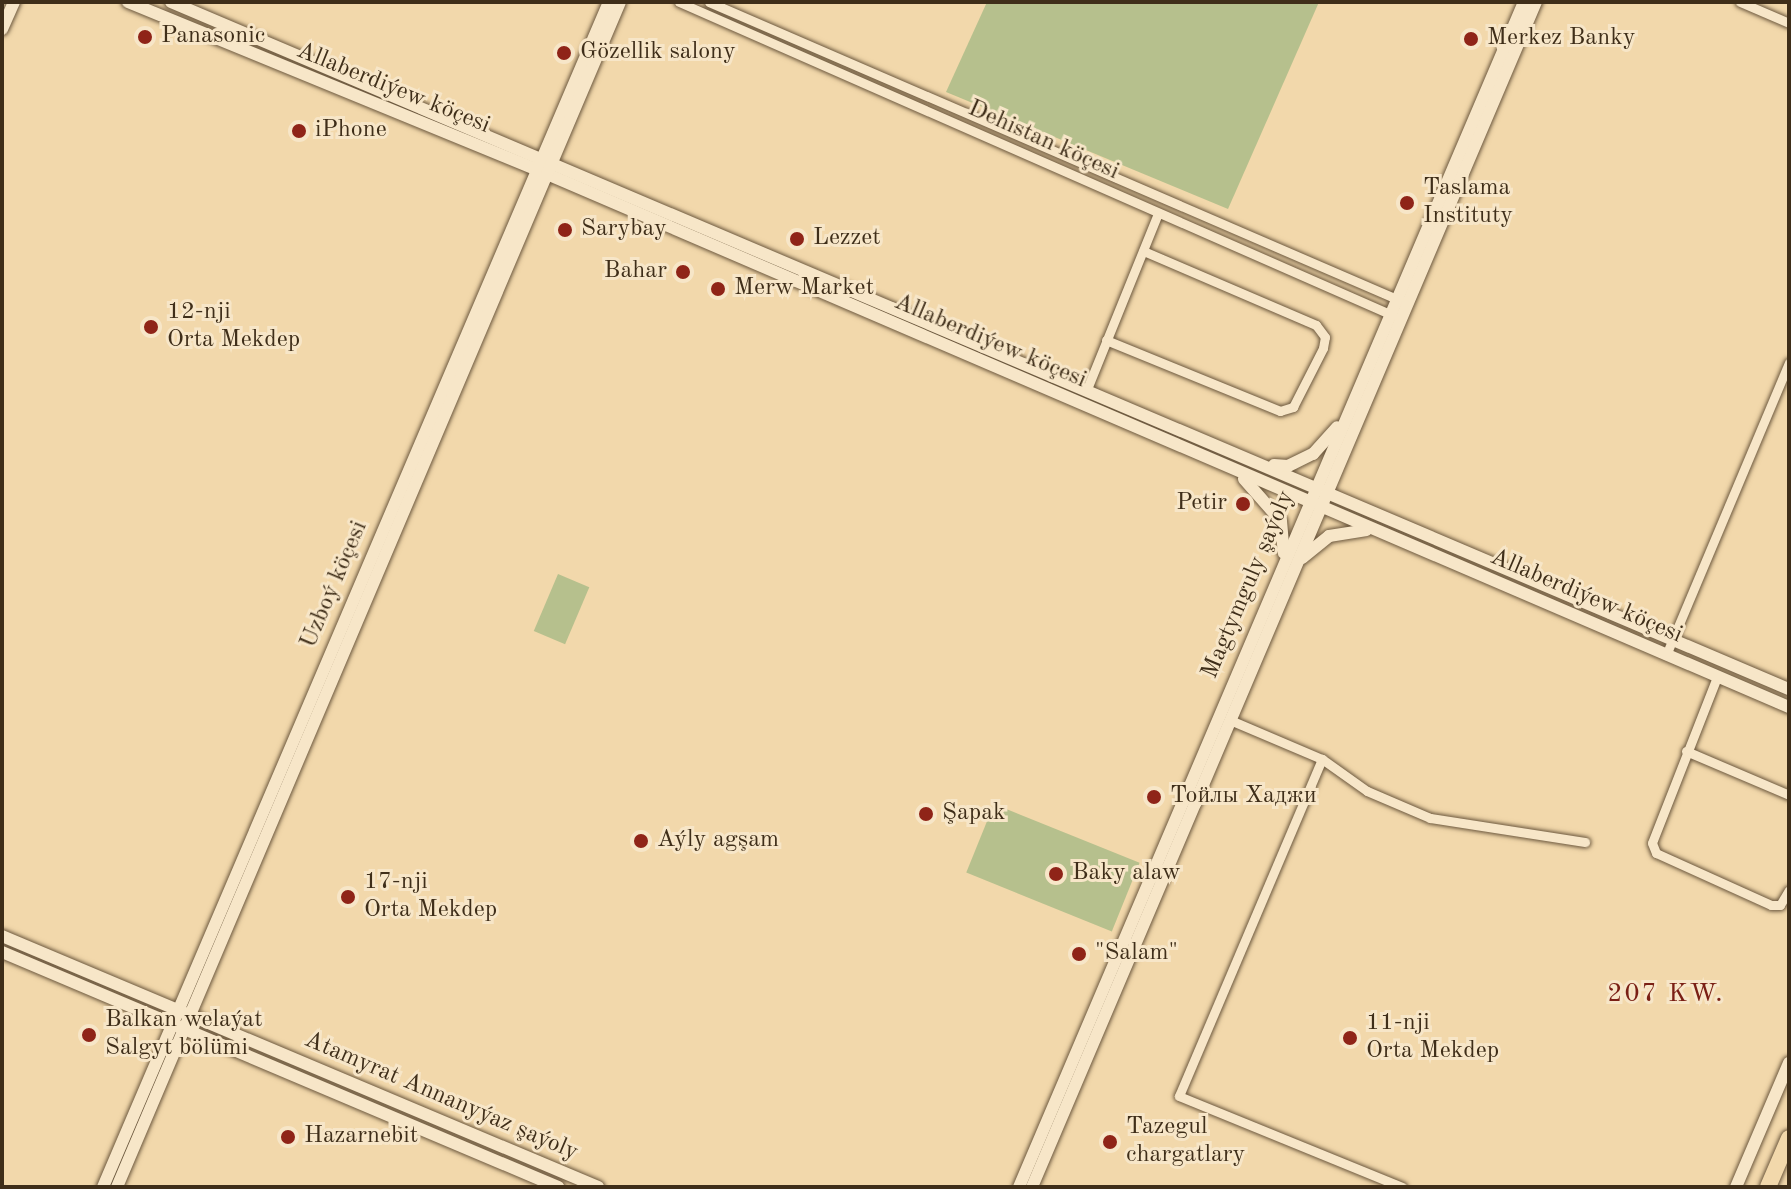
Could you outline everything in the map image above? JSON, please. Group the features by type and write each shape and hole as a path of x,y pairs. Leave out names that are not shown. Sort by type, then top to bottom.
{"highway":[{"path":"1768,1187 1789,1138"}],"street":[{"path":"2,29 14,2"},
{"name":"Allaberdiýew köçesi","path":"128,2 1087,389 1789,689"},
{"name":"Allaberdiýew köçesi","path":"171,2 1213,461 1789,707"},
{"name":"Uzboý köçesi","path":"103,1187 183,1012 543,167 609,2"},
{"name":"Uzboý köçesi","path":"543,167 620,2"},
{"name":"Dehistan köçesi","path":"679,2 1392,315"},
{"name":"Dehistan köçesi","path":"709,2 1399,300"},
{"name":"Magtymguly şaýoly","path":"1032,1187 1322,507 1322,487 1352,404 1524,2"},
{"name":"Magtymguly şaýoly","path":"1019,1187 1309,501 1322,487 1536,2"},
{"path":"1740,2 1789,23"},
{"path":"1087,389 1158,213"},
{"path":"1106,340 1280,411 1293,407 1323,348 1325,337 1316,325 1143,251"},
{"path":"1666,655 1789,363"},
{"path":"1266,464 1288,466 1313,454 1352,404"},
{"path":"1213,461 1249,482 1281,521 1286,535 1281,573"},
{"path":"1298,563 1329,536 1376,530"},
{"path":"1717,677 1654,830 1656,853 1771,905 1780,905 1789,890"},
{"path":"1230,720 1322,759 1367,791 1430,818 1585,842"},
{"path":"1686,751 1789,795"},
{"path":"1322,759 1179,1096 1402,1187"},
{"name":"Atamyrat Annanyýaz şaýoly","path":"2,936 598,1187"},
{"name":"Atamyrat Annanyýaz şaýoly","path":"2,952 558,1187"},
{"name":"Uzboý köçesi","path":"117,1187 177,1026"},
{"path":"1736,1187 1789,1063"}],"green space":[{"path":"987,2 1319,2 1228,209 946,92"},
{"path":"558,574 589,587 565,644 534,631"},
{"path":"994,804 1140,863 1112,931 966,873"}],"place":[{"name":"Panasonic","path":"145,37"},
{"name":"Merkez Banky","path":"1471,39"},
{"name":"Gözellik salony","path":"564,53"},
{"name":"iPhone","path":"299,131"},
{"name":"Taslama Instituty","path":"1407,203"},
{"name":"Sarybay","path":"565,230"},
{"name":"Lezzet","path":"797,239"},
{"name":"Bahar","path":"683,272"},
{"name":"Merw Market","path":"718,289"},
{"name":"12-nji Orta Mekdep","path":"151,327"},
{"name":"Petir","path":"1243,504"},
{"name":"Тойлы Хаджи","path":"1154,797"},
{"name":"Şapak","path":"926,814"},
{"name":"Aýly agşam","path":"641,841"},
{"name":"Baky alaw","path":"1056,874"},
{"name":"17-nji Orta Mekdep","path":"348,897"},
{"name":"\"Salam\"","path":"1079,954"},
{"name":"Balkan welaýat Salgyt bölümi","path":"89,1035"},
{"name":"11-nji Orta Mekdep","path":"1350,1038"},
{"name":"Hazarnebit","path":"288,1137"},
{"name":"Tazegul chargatlary","path":"1110,1142"}],"district":[{"name":"207 KW.","path":"1666,995"}]}
